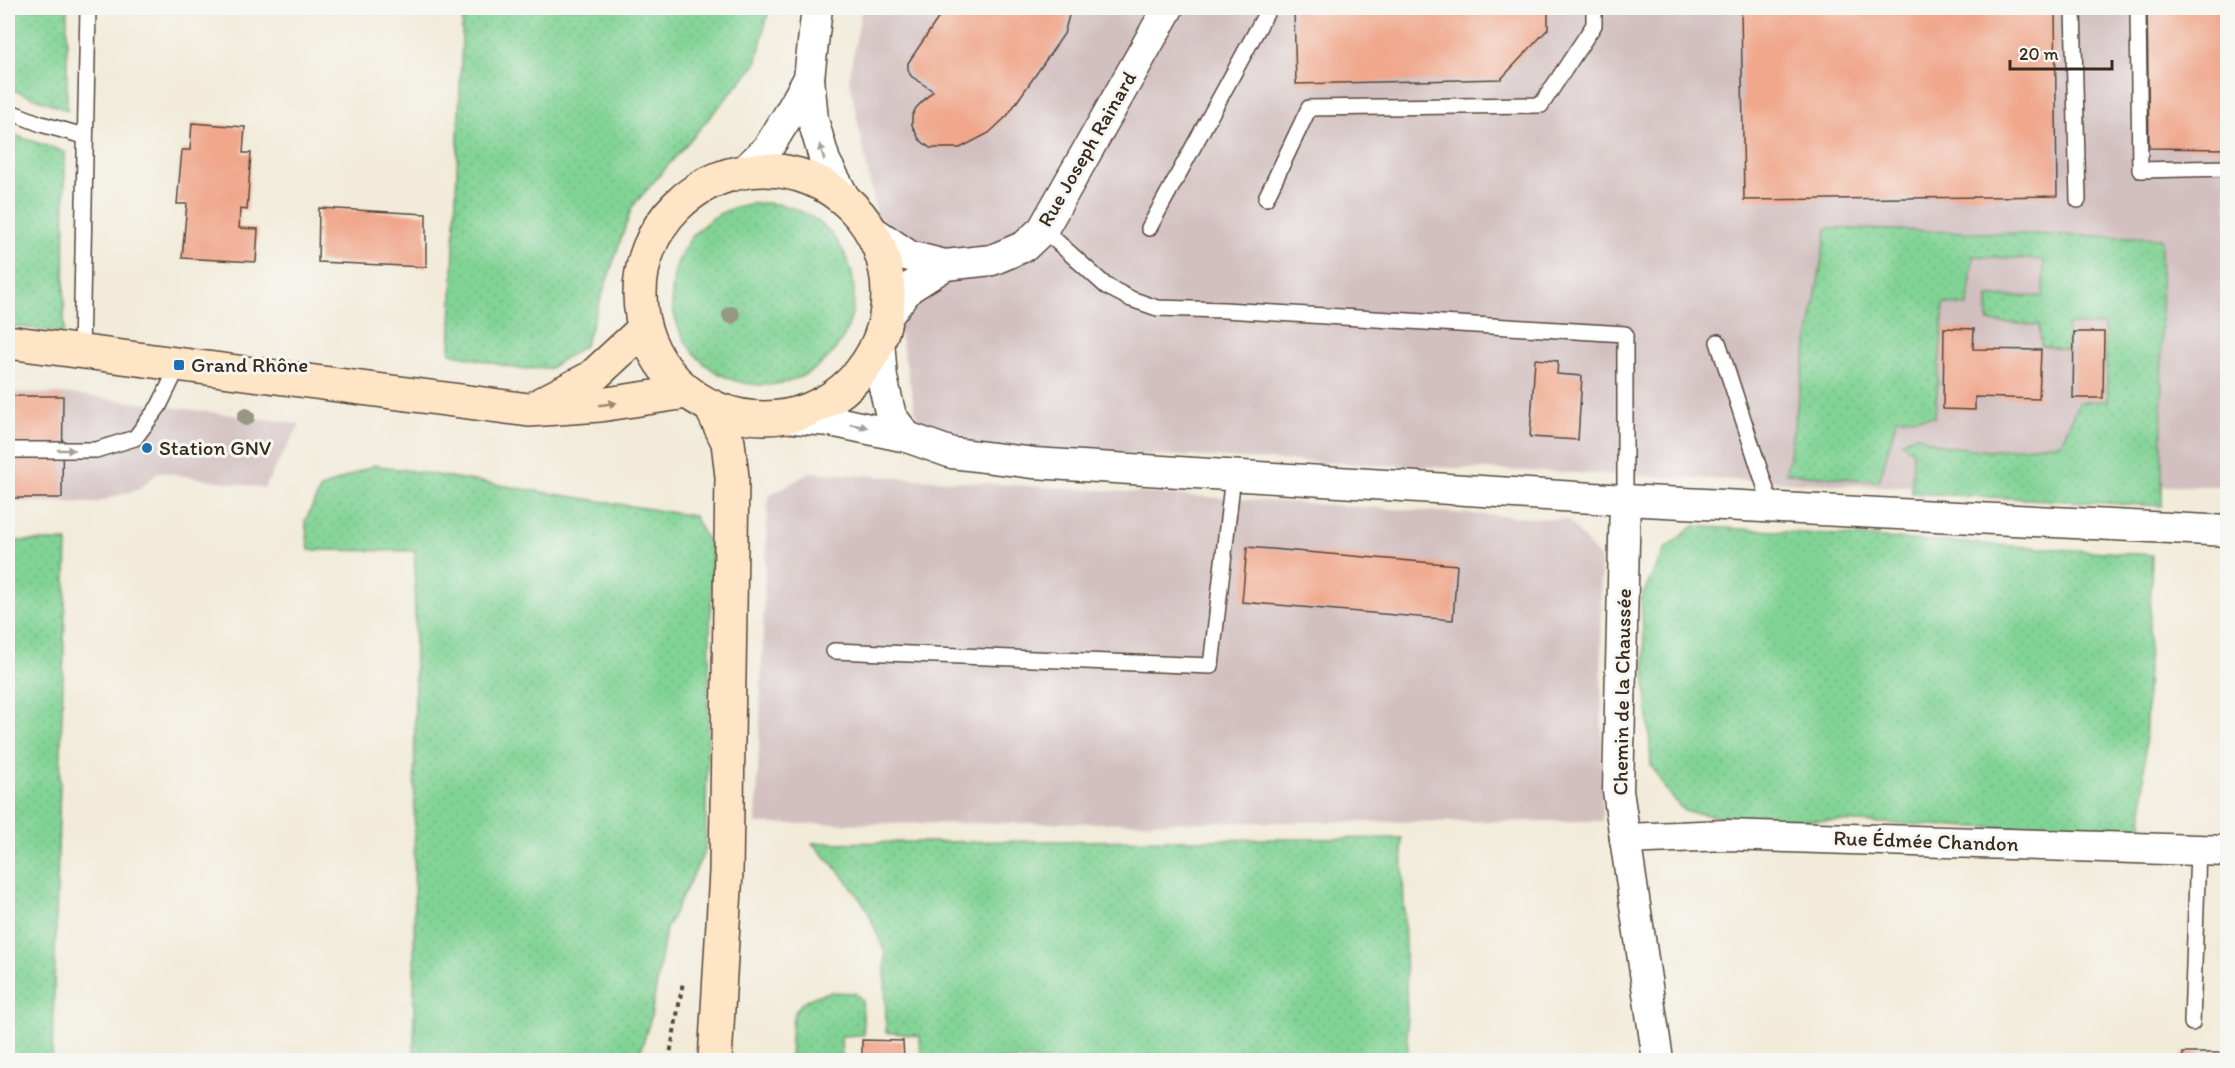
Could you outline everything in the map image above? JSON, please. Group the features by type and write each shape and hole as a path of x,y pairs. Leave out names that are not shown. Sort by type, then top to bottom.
{"street":[{"path":"817,8 809,78 813,120 825,161 879,249 886,272 888,296 882,330 882,378 891,416 907,437"},
{"name":"Rue Joseph Rainard","path":"945,265 992,260 1026,246 1043,229 1168,8"},
{"path":"743,172 768,148 809,78"},
{"path":"715,1060 726,872 732,477 728,442 699,399 660,364 644,329 639,300 642,270 651,242 667,216 688,195 714,181 743,172 766,171 788,172 830,190 858,216 909,256 945,265"},
{"path":"732,477 747,445 774,418 806,411 829,399 850,383 867,363 882,330 909,288 945,265"},
{"path":"529,410 591,378 644,329"},
{"path":"8,342 529,410 699,399 739,416 831,421 907,437 952,453 1034,463 1625,500 2228,531"},
{"name":"Chemin de la Chaussée","path":"1625,500 1618,791 1658,1060"},
{"name":"Rue Édmée Chandon","path":"1625,839 1726,835 2228,851"}],"lane":[{"path":"81,352 88,8"},
{"path":"1149,228 1269,8"},
{"path":"1266,198 1309,108 1541,105 1594,25 1594,8"},
{"path":"2073,8 2078,200"},
{"path":"2138,8 2140,170 2228,168"},
{"path":"8,111 41,124 84,136"},
{"path":"1043,229 1106,286 1131,299 1157,308 1625,334 1625,500"},
{"path":"1718,342 1772,508"},
{"path":"8,450 96,450 135,438 159,406 179,365"},
{"path":"834,651 1211,666 1233,476"},
{"path":"2192,1023 2198,850"}],"shaded area":[{"path":"862,8 2227,8 2227,486 1877,486 922,445 849,77"},
{"name":"Station GNV","path":"8,392 72,394 300,424 264,488 159,472 139,489 95,503 8,501"},
{"path":"811,472 1568,520 1601,559 1602,821 756,824 768,496"}],"green space":[{"path":"8,8 67,8 67,110 8,88"},
{"path":"463,8 769,8 756,64 632,207 585,345 550,368 519,369 450,353"},
{"path":"8,133 65,152 64,333 8,325"},
{"path":"763,203 798,210 814,218 827,230 839,243 847,259 854,294 847,329 839,345 827,358 814,370 798,378 763,385 728,378 712,370 699,358 687,345 679,329 672,294 679,259 687,243 699,230 712,218 728,210"},
{"path":"1827,228 2161,238 2162,506 1912,493 1913,452 1901,442 1916,435 1941,445 1988,451 2061,443 2079,402 2108,401 2104,325 2067,325 2066,350 2041,346 2039,325 1988,322 1988,297 2043,296 2044,260 1973,256 1968,306 1944,304 1935,417 1897,418 1879,481 1786,473"},
{"path":"374,465 694,516 712,550 705,851 666,929 651,1017 638,1060 414,1060 415,551 309,550 305,521 321,488"},
{"path":"1694,526 2152,555 2142,834 1714,816 1684,811 1668,793 1651,765 1641,598 1665,549"},
{"path":"8,541 67,541 52,1060 8,1060"},
{"path":"1402,838 1408,1060 921,1060 920,1036 886,1032 885,953 867,909 842,874 812,843"},
{"path":"831,992 855,993 862,1000 864,1035 841,1036 842,1057 790,1057 792,1022 799,1006 806,1000"}],"building":[{"path":"945,8 1071,8 1064,34 1007,116 989,133 960,148 930,148 919,139 912,125 912,116 916,108 933,91 911,76 908,63"},
{"path":"1294,8 1548,8 1548,29 1501,79 1296,84"},
{"path":"1741,8 2055,8 2057,196 1744,200"},
{"path":"2147,8 2228,8 2228,149 2149,148"},
{"path":"192,123 245,127 243,153 251,153 247,210 240,209 239,228 258,229 256,262 182,258 187,204 177,204 182,150 190,150"},
{"path":"319,208 426,214 426,267 318,262"},
{"path":"1944,328 1974,329 1973,349 2041,350 2039,399 1975,397 1975,410 1943,409"},
{"path":"2074,332 2104,332 2103,398 2073,398"},
{"path":"1535,359 1558,361 1557,374 1582,376 1578,440 1530,437"},
{"path":"11,396 63,396 62,498 10,498"},
{"path":"1247,547 1457,565 1453,620 1242,602"},
{"path":"862,1040 903,1041 904,1060 862,1060"},
{"path":"2183,1053 2228,1053 2228,1060 2183,1060"}],"place":[{"name":"Grand Rhône","path":"179,365"},
{"name":"Station GNV","path":"147,448"}]}
